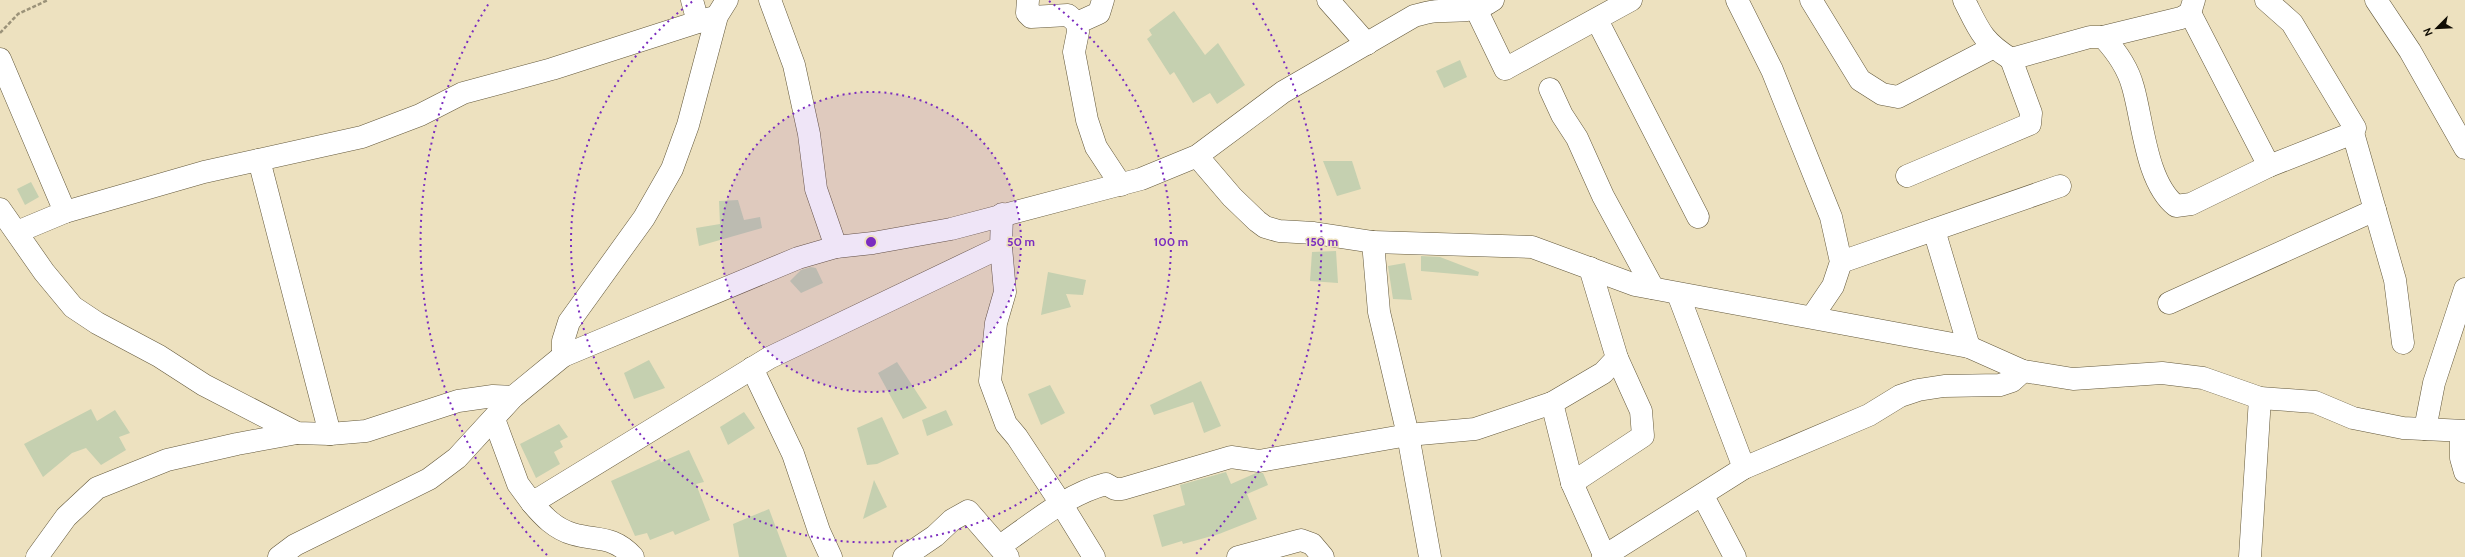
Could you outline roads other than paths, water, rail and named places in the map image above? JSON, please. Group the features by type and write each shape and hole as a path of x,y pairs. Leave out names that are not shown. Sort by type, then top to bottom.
{"street":[{"path":"692,0 714,13"},
{"path":"770,0 794,65 809,134 816,189 836,247"},
{"path":"1028,0 1027,13 1031,17 1068,15 1077,23 1078,32 1074,52 1087,120 1096,146 1121,185"},
{"path":"1077,23 1099,13 1103,0"},
{"path":"1328,0 1367,44"},
{"path":"279,557 295,545 429,478 457,458 513,397 563,356 798,258 836,247 873,243 951,229 1002,214 1121,185 1182,164 1197,156 1283,92 1414,16 1437,11 1456,13 1485,5 1505,69 1597,20 1631,0"},
{"path":"1737,0 1772,70 1814,179 1831,217 1841,262 1833,286 1812,317"},
{"path":"1811,0 1860,80 1882,94 1898,97 1992,48"},
{"path":"1907,176 2030,124 2031,113 2011,59 1992,48 1980,32 1966,0"},
{"path":"2266,0 2292,23 2355,128 2353,133 2395,280 2403,343"},
{"path":"2376,0 2410,51 2465,148"},
{"path":"2011,59 2090,37 2103,37 2181,18 2192,7 2269,166"},
{"path":"17,232 65,212 204,172 362,138 420,115 463,93 552,69 714,13"},
{"path":"563,356 562,341 569,322 644,218 672,170 688,125 714,13"},
{"path":"1597,20 1698,217"},
{"path":"2103,37 2120,59 2133,86 2146,150 2164,195 2176,206 2191,204 2269,166 2353,133"},
{"path":"0,59 65,212"},
{"path":"1550,89 1562,115 1577,138 1602,196 1653,288"},
{"path":"1197,156 1232,197 1265,227 1373,242 1532,247 1635,285 1969,347 2023,371 2073,379 2168,374 2203,378 2260,398 2315,402 2354,418 2403,428 2463,431 2461,458 2465,472"},
{"path":"259,160 330,434"},
{"path":"1841,262 2060,186"},
{"path":"0,209 73,307 85,316 160,356 210,388 297,433"},
{"path":"2169,303 2375,210"},
{"path":"1002,214 1001,247 1005,292 996,323 990,381 1006,424 1017,437 1062,504 1094,557"},
{"path":"1934,230 1969,347"},
{"path":"1373,242 1379,312 1395,373 1408,435 1430,557"},
{"path":"532,503 768,358 1001,247"},
{"path":"1572,483 1643,436 1641,411 1617,358 1590,268"},
{"path":"2425,429 2434,383 2465,289"},
{"path":"1678,294 1744,468"},
{"path":"904,557 935,536 952,520 968,511 1004,551 1062,504 1096,487 1106,484 1115,489 1122,489 1152,482 1231,457 1259,461 1408,435 1475,429 1552,403 1602,373 1617,358"},
{"path":"752,368 793,454 819,531 831,557"},
{"path":"1552,403 1572,483 1604,557 1744,468 1869,415 1900,396 1918,390 1944,386 2000,385 2012,381 2023,371"},
{"path":"37,557 66,517 97,488 167,460 237,444 297,433 330,434 366,431 458,401 493,396 513,397"},
{"path":"2250,557 2260,398"},
{"path":"494,419 518,484 547,520 573,534 599,537 625,548 633,557"},
{"path":"1702,496 1735,557"},
{"path":"1238,557 1301,540 1312,544 1323,557"}]}
